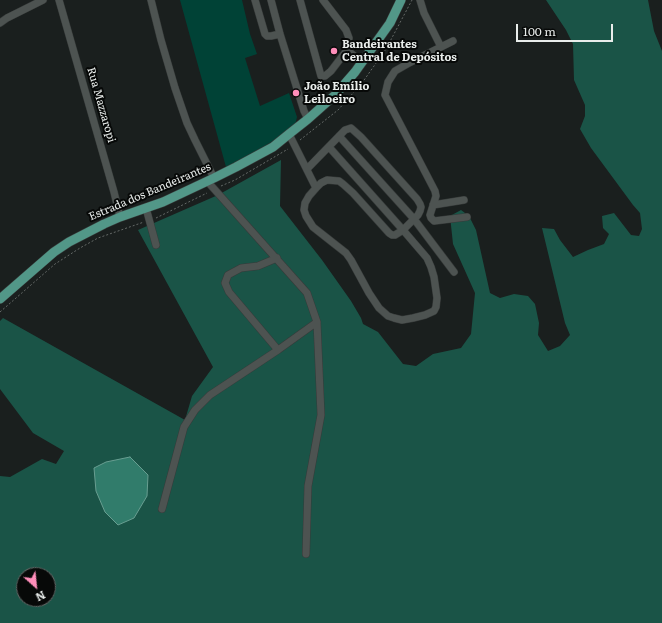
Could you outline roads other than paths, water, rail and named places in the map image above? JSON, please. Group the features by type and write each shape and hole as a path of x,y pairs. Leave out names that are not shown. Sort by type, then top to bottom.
{"main road":[{"name":"Estrada dos Bandeirantes","path":"0,299 54,252 86,233 120,217 163,202 211,180 267,150 289,134 335,94 362,62 390,23 402,0"}],"street":[{"path":"0,23 43,0"},
{"name":"Rua Mazzaropi","path":"59,0 120,217"},
{"path":"151,0 175,88 187,123 211,180 307,293 318,322 321,415 308,486 306,554"},
{"path":"255,0 265,34 267,36 271,36 280,34"},
{"path":"271,0 280,34 304,111 308,119"},
{"path":"300,0 320,76 325,76 331,71 347,50 349,38 346,30 323,0"},
{"path":"420,0 424,13 440,47"},
{"path":"453,41 395,71 388,82 385,95 435,191 436,196 430,215 431,218 434,221 467,217"},
{"path":"347,50 362,62"},
{"path":"307,169 347,128 351,128 417,198 420,204 420,211 418,215 403,230 395,235 388,233 353,193 339,181 327,180 321,183 309,196 305,203 304,210 309,222 320,233 346,253 379,308 388,316 402,320 419,317 434,310 436,307 437,298 434,277 427,258 403,230 329,147"},
{"path":"289,134 316,188"},
{"path":"339,136 414,219 454,272"},
{"path":"433,205 464,200"},
{"path":"146,208 156,245"},
{"path":"277,258 258,266 241,268 228,275 225,283 229,292 278,350"},
{"path":"162,509 184,427 195,410 210,395 318,322"}],"place":[{"name":"Bandeirantes Central de Depósitos","path":"334,51"},
{"name":"João Emílio Leiloeiro","path":"296,93"}]}
